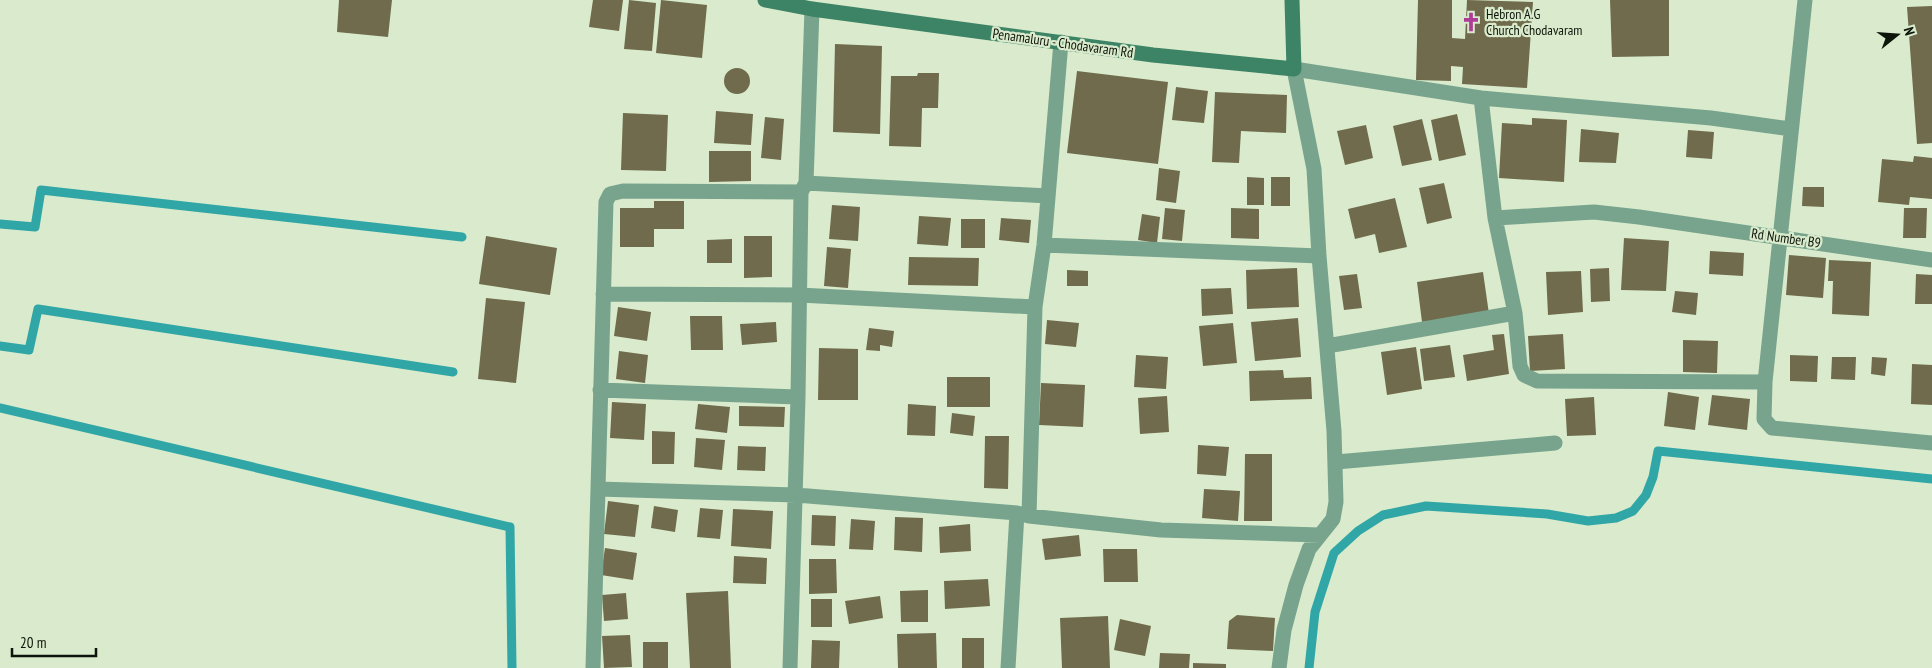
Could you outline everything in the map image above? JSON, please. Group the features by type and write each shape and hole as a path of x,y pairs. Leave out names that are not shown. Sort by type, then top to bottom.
{"street":[{"name":"Penamaluru - Chodavaram Rd","path":"765,0 812,9 1153,55 1294,70"},
{"path":"1279,668 1284,630 1296,585 1309,549 1333,519 1336,502 1336,462 1319,256 1314,169 1294,70 1292,0"},
{"path":"1805,0 1765,382 1764,419 1772,428 1932,443"},
{"path":"790,668 796,495 799,295 812,9"},
{"path":"1008,668 1023,515 1035,307 1044,245 1061,42"},
{"path":"1294,70 1481,98 1711,118 1791,129"},
{"path":"1481,98 1494,218 1515,313 1520,366 1524,375 1537,380 1765,382"},
{"path":"593,668 606,202 610,194 623,191 803,188 1048,196"},
{"name":"Rd Number B9","path":"1494,218 1594,212 1932,260"},
{"path":"1044,245 1319,256"},
{"path":"603,294 799,295 1035,307"},
{"path":"1327,346 1515,313"},
{"path":"600,390 798,396"},
{"path":"1336,462 1555,444"},
{"path":"598,489 796,495 1023,515 1161,530 1320,535"}],"building":[{"path":"339,0 392,0 388,37 337,32"},
{"path":"593,0 623,0 619,31 589,27"},
{"path":"629,0 656,3 652,51 624,49"},
{"path":"661,0 707,5 702,58 656,53"},
{"name":"Hebron A.G Church Chodavaram","path":"1418,0 1452,0 1452,38 1465,39 1467,0 1533,2 1527,88 1462,84 1463,67 1451,66 1451,81 1416,80"},
{"path":"1610,0 1669,0 1669,56 1612,57"},
{"path":"1932,6 1932,143 1917,144 1907,7"},
{"path":"835,44 882,46 880,134 833,132"},
{"path":"737,68 746,72 750,81 746,90 737,94 728,90 724,81 728,72"},
{"path":"1077,71 1168,82 1158,164 1067,153"},
{"path":"918,73 939,73 938,108 922,108 921,147 889,146 891,76 917,76"},
{"path":"1176,87 1208,91 1204,123 1172,120"},
{"path":"1215,92 1287,95 1286,133 1241,131 1239,163 1212,162"},
{"path":"716,111 753,114 751,145 714,143"},
{"path":"623,113 668,115 666,171 621,170"},
{"path":"1457,114 1466,155 1439,161 1431,120"},
{"path":"765,117 784,119 781,160 761,158"},
{"path":"1532,118 1567,120 1564,182 1499,178 1502,123 1532,125"},
{"path":"1422,119 1432,160 1402,166 1393,126"},
{"path":"1366,125 1373,158 1345,165 1337,131"},
{"path":"1581,129 1619,133 1616,163 1579,162"},
{"path":"1688,130 1714,132 1712,159 1686,157"},
{"path":"709,151 751,151 751,181 709,182"},
{"path":"1914,156 1932,158 1932,199 1910,197 1909,205 1878,202 1882,159 1913,162"},
{"path":"1159,168 1180,171 1176,203 1156,200"},
{"path":"1247,177 1264,178 1264,205 1247,205"},
{"path":"1271,177 1290,177 1290,206 1271,206"},
{"path":"1444,183 1452,218 1427,224 1419,188"},
{"path":"1803,187 1824,187 1824,207 1802,206"},
{"path":"1395,198 1407,247 1379,253 1375,234 1355,239 1348,209"},
{"path":"654,201 684,201 684,229 654,229 654,247 620,247 620,208 654,208"},
{"path":"832,205 860,207 858,241 829,239"},
{"path":"1165,208 1185,210 1182,241 1162,239"},
{"path":"1231,208 1259,209 1259,239 1231,238"},
{"path":"1904,208 1927,208 1926,238 1903,238"},
{"path":"1142,214 1160,217 1157,243 1138,240"},
{"path":"919,216 951,218 948,246 917,244"},
{"path":"1001,218 1031,220 1029,243 999,240"},
{"path":"961,219 985,219 985,248 961,248"},
{"path":"486,236 557,248 550,295 479,284"},
{"path":"744,236 772,236 772,277 744,278"},
{"path":"1624,238 1669,241 1666,291 1621,290"},
{"path":"732,239 732,263 707,263 707,240"},
{"path":"827,247 851,249 848,288 824,286"},
{"path":"1710,251 1744,253 1743,276 1709,274"},
{"path":"1789,255 1826,258 1823,298 1786,295"},
{"path":"909,257 979,258 978,286 908,285"},
{"path":"1829,260 1871,262 1869,316 1832,314 1833,281 1828,281"},
{"path":"1297,268 1299,307 1247,309 1246,270"},
{"path":"1609,268 1610,301 1591,302 1590,269"},
{"path":"1067,270 1088,271 1088,286 1067,286"},
{"path":"1581,271 1583,312 1548,315 1546,272"},
{"path":"1483,272 1489,314 1422,322 1417,282"},
{"path":"1357,274 1362,308 1344,310 1339,276"},
{"path":"1916,274 1932,275 1932,304 1915,304"},
{"path":"1231,288 1233,314 1202,316 1201,289"},
{"path":"1675,291 1698,293 1696,315 1672,312"},
{"path":"486,298 525,302 516,383 478,379"},
{"path":"618,307 651,312 647,341 614,336"},
{"path":"690,316 722,316 723,350 691,350"},
{"path":"1298,318 1301,357 1255,361 1251,322"},
{"path":"1047,320 1079,323 1076,347 1045,344"},
{"path":"776,322 777,342 742,345 740,324"},
{"path":"1233,323 1237,363 1203,366 1199,326"},
{"path":"869,328 894,331 892,347 880,345 880,351 866,350"},
{"path":"1504,334 1509,374 1467,381 1463,355 1494,350 1492,335"},
{"path":"1563,334 1565,369 1530,371 1528,336"},
{"path":"1683,340 1718,341 1717,373 1683,372"},
{"path":"1450,345 1455,377 1424,381 1420,349"},
{"path":"1416,347 1422,389 1387,395 1381,352"},
{"path":"819,348 858,349 858,400 818,400"},
{"path":"619,351 648,355 645,383 616,379"},
{"path":"1136,355 1168,357 1166,389 1134,387"},
{"path":"1790,355 1818,356 1817,382 1790,381"},
{"path":"1832,357 1856,357 1855,380 1831,379"},
{"path":"1872,357 1887,358 1885,376 1871,374"},
{"path":"1912,364 1932,365 1932,405 1911,404"},
{"path":"1283,370 1284,378 1311,377 1312,399 1250,401 1249,371"},
{"path":"947,377 990,377 990,407 947,407"},
{"path":"1041,383 1085,385 1083,427 1039,425"},
{"path":"1668,392 1699,397 1695,430 1664,426"},
{"path":"1712,395 1750,399 1747,430 1708,425"},
{"path":"1167,396 1169,432 1140,434 1138,398"},
{"path":"1594,397 1596,435 1567,436 1565,399"},
{"path":"612,402 646,404 644,440 610,438"},
{"path":"698,404 730,407 727,433 695,429"},
{"path":"908,404 936,406 935,436 907,435"},
{"path":"739,406 785,407 784,427 739,426"},
{"path":"952,413 975,416 973,436 950,433"},
{"path":"652,431 675,432 674,464 652,464"},
{"path":"985,436 1009,436 1008,489 984,488"},
{"path":"696,438 725,440 722,470 694,467"},
{"path":"1198,445 1229,447 1226,476 1197,474"},
{"path":"738,446 766,447 765,471 737,470"},
{"path":"1245,454 1272,454 1272,521 1244,521"},
{"path":"1204,489 1240,491 1238,521 1202,518"},
{"path":"608,501 639,505 635,537 604,534"},
{"path":"654,506 678,510 675,532 651,528"},
{"path":"700,508 723,510 720,539 697,537"},
{"path":"733,509 773,511 771,549 731,546"},
{"path":"812,515 836,516 835,546 811,545"},
{"path":"895,517 923,518 922,552 894,550"},
{"path":"851,519 875,521 873,550 849,549"},
{"path":"970,524 971,551 940,553 939,527"},
{"path":"1079,535 1081,556 1045,560 1042,539"},
{"path":"605,548 637,553 633,580 601,575"},
{"path":"1103,549 1137,549 1138,582 1104,582"},
{"path":"734,556 767,558 766,584 733,583"},
{"path":"809,559 836,559 837,593 809,594"},
{"path":"988,579 990,606 945,609 944,581"},
{"path":"928,590 928,622 901,622 900,591"},
{"path":"728,591 731,668 690,668 686,593"},
{"path":"626,593 628,619 604,621 602,595"},
{"path":"880,596 883,618 849,624 845,601"},
{"path":"811,599 832,599 832,627 811,627"},
{"path":"1237,615 1275,618 1273,651 1227,649 1229,621"},
{"path":"1108,616 1110,668 1062,668 1060,618"},
{"path":"1120,619 1151,626 1145,656 1114,650"},
{"path":"936,633 937,668 898,668 897,634"},
{"path":"630,635 632,667 604,668 602,636"},
{"path":"962,638 984,638 984,668 962,668"},
{"path":"812,640 840,641 839,668 811,668"},
{"path":"643,642 668,642 668,668 643,668"},
{"path":"1160,653 1190,654 1189,668 1159,668"},
{"path":"1193,663 1226,664 1226,668 1193,668"}],"waterway":[{"path":"0,224 35,227 41,190 462,237"},
{"path":"0,346 29,350 38,309 453,372"},
{"path":"0,408 510,527 512,668"},
{"path":"1309,668 1315,612 1334,553 1358,531 1383,515 1426,506 1547,514 1588,521 1616,518 1633,511 1646,495 1653,477 1658,451 1932,479"}],"place":[{"name":"Hebron A.G Church Chodavaram","path":"1471,22"}]}
